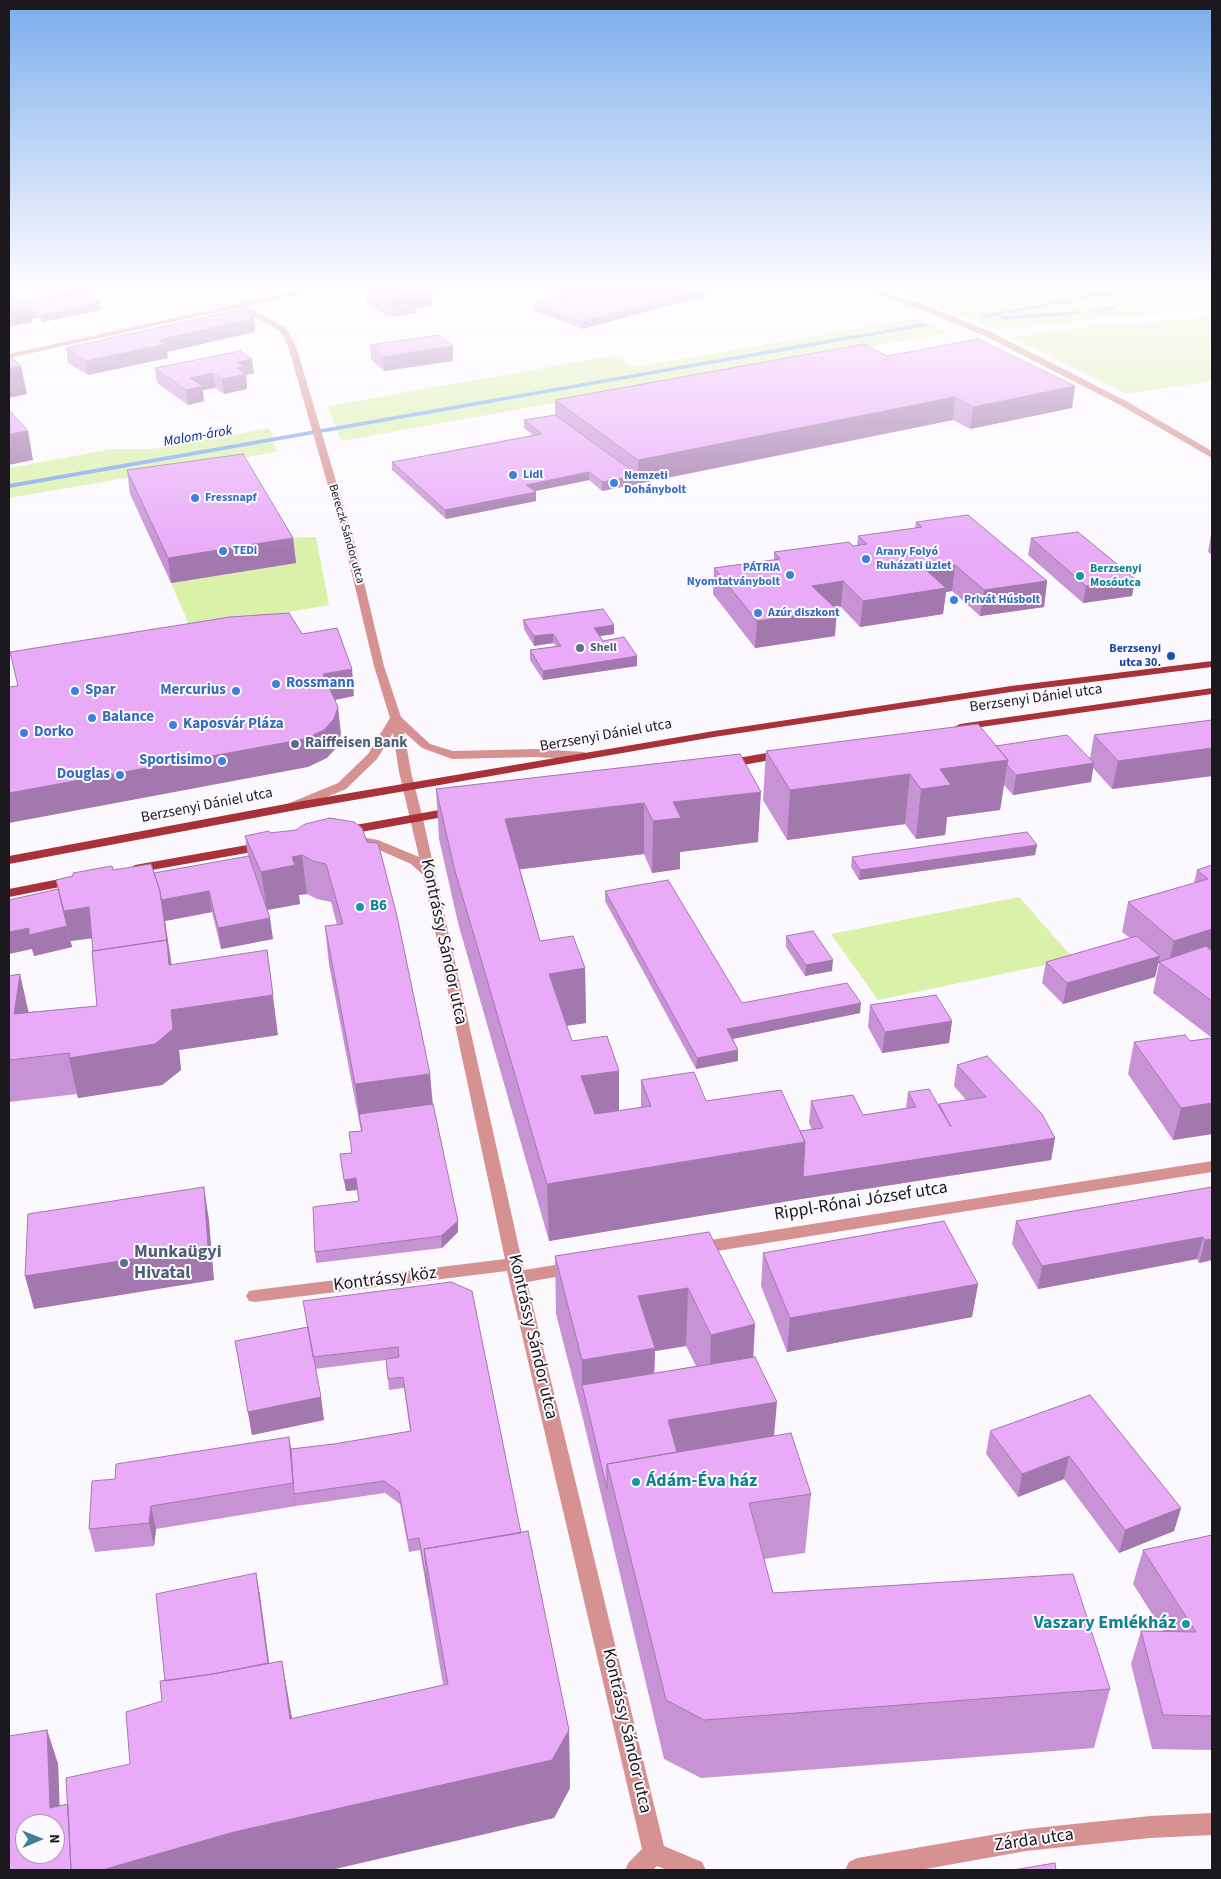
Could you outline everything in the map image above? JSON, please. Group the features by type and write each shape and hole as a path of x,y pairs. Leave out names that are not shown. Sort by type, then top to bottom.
{"main road":[{"name":"Berzsenyi Dániel utca","path":"9,860 290,806 584,756 1011,689 1212,664"},
{"name":"Berzsenyi Dániel utca","path":"952,728 1212,691"},
{"path":"711,766 796,752"},
{"path":"330,836 465,810"},
{"path":"118,872 274,844"},
{"path":"9,892 89,878"}],"street":[{"name":"Bereczk Sándor utca","path":"300,375 350,545 379,666 396,718 410,787"},
{"path":"1067,375 1123,403 1212,455"},
{"path":"290,806 342,786 373,756 396,718 426,746 452,755 536,753 584,756"},
{"name":"Kontrássy Sándor utca","path":"410,787 515,1270 654,1854"},
{"path":"330,836 373,843 390,849 416,861 428,872"},
{"name":"Rippl-Rónai József utca","path":"683,1250 1212,1166"},
{"path":"515,1270 585,1266"},
{"name":"Kontrássy köz","path":"255,1296 515,1270"},
{"name":"Zárda utca","path":"857,1870 1026,1840 1150,1827 1212,1824"},
{"path":"637,1870 654,1854 694,1870"}],"green space":[{"path":"505,375 713,375 341,441 328,406"},
{"path":"1087,375 1212,375 1212,381 1126,394"},
{"path":"270,428 277,452 9,498 9,468 112,449 152,449"},
{"path":"316,537 329,605 191,629 171,583 295,563 281,538"},
{"path":"1019,897 1074,959 878,1000 831,934"}],"building":[{"path":"164,375 205,375 190,378 203,386 186,390"},
{"path":"216,375 243,375 222,379"},
{"path":"695,375 1052,375 1075,386 973,407 955,397 638,460 555,400"},
{"path":"9,410 28,431 9,434"},
{"name":"Lidl","path":"555,415 638,475 602,482 589,472 526,485 536,492 445,510 392,462 542,434 524,420"},
{"path":"243,454 293,538 168,558 127,470"},
{"path":"968,515 1047,581 984,590 955,565 926,570 946,588 863,601 843,581 812,586 837,610 757,621 714,568 780,559 774,552 849,542 853,546 867,544 858,536 922,527 916,522"},
{"path":"1078,532 1135,579 1086,586 1031,538"},
{"name":"Shell","path":"603,609 614,625 594,628 603,641 624,637 637,656 543,671 530,650 561,646 553,634 534,636 523,620"},
{"name":"Kaposvár Pláza","path":"289,613 302,634 337,628 352,669 323,674 338,707 334,719 324,730 305,739 9,793 9,687 18,686 10,652 230,617"},
{"path":"1212,720 1212,748 1118,761 1094,735"},
{"path":"978,724 1008,760 940,769 951,785 921,789 910,774 790,790 766,751"},
{"path":"1067,735 1094,763 1016,775 1007,765 1008,760 996,746"},
{"path":"740,754 761,792 673,802 681,818 653,821 644,803 505,819 540,941 573,936 585,968 549,974 572,1041 607,1036 619,1071 581,1076 595,1114 651,1106 641,1080 694,1072 706,1101 781,1090 805,1142 547,1184 455,871 436,789"},
{"path":"330,818 354,822 362,828 367,842 378,843 397,916 430,1074 355,1084 325,926 343,924 326,864 313,861 302,855 292,857 295,865 261,872 245,836 269,831 270,833 296,830 305,824"},
{"path":"1027,832 1037,845 860,870 852,857"},
{"path":"249,856 270,918 218,928 209,891 161,900 154,873"},
{"path":"151,864 160,891 167,940 93,951 89,907 64,911 56,880 73,876 73,873 112,866 113,870"},
{"path":"1212,865 1212,929 1174,941 1128,902 1208,879 1197,870"},
{"path":"668,880 742,1003 847,983 861,1003 727,1029 738,1050 697,1058 605,891"},
{"path":"58,889 67,926 29,935 29,928 9,932 9,900"},
{"path":"813,931 833,960 806,965 786,936"},
{"path":"1137,936 1160,956 1067,983 1046,962"},
{"path":"167,940 169,965 267,950 273,995 171,1010 173,1029 155,1044 69,1058 70,1053 9,1060 9,976 20,974 14,1014 97,1006 92,951"},
{"path":"1206,946 1212,951 1212,1001 1159,962"},
{"path":"936,995 952,1021 885,1032 870,1005"},
{"path":"1185,1035 1190,1041 1212,1038 1212,1103 1181,1108 1134,1042"},
{"path":"987,1056 1042,1114 1055,1138 803,1177 805,1142 800,1131 823,1128 811,1101 853,1095 863,1115 916,1107 908,1092 929,1089 951,1127 939,1104 986,1097 957,1065"},
{"path":"433,1104 458,1221 441,1236 315,1252 313,1207 359,1201 356,1178 344,1180 340,1154 352,1153 349,1132 362,1131 359,1114"},
{"path":"204,1187 208,1247 25,1276 28,1214"},
{"path":"1212,1187 1212,1239 1205,1240 1203,1237 1042,1266 1016,1221"},
{"path":"944,1221 978,1284 790,1318 763,1253"},
{"path":"709,1232 755,1324 711,1335 688,1288 638,1296 655,1348 582,1360 555,1256"},
{"path":"451,1282 472,1291 521,1533 424,1549 429,1596 419,1538 408,1540 399,1492 384,1481 294,1494 291,1449 411,1431 403,1377 388,1379 386,1359 399,1357 398,1347 313,1357 303,1301"},
{"path":"308,1327 321,1397 248,1412 235,1341"},
{"path":"755,1357 777,1402 668,1420 677,1452 607,1464 607,1489 582,1385"},
{"path":"1090,1395 1181,1508 1125,1530 1069,1456 1022,1474 990,1431"},
{"path":"791,1433 811,1494 749,1503 773,1593 1073,1574 1110,1689 704,1720 666,1700 607,1464"},
{"path":"289,1437 293,1483 151,1506 149,1523 89,1529 92,1481 115,1479 116,1464"},
{"path":"528,1531 569,1730 552,1760 234,1832 102,1870 71,1870 66,1778 130,1764 126,1712 162,1701 160,1681 213,1674 282,1661 290,1719 448,1684 424,1549"},
{"path":"1212,1535 1212,1716 1163,1715 1141,1631 1196,1632 1143,1550"},
{"path":"256,1573 268,1663 165,1681 156,1594"},
{"path":"47,1730 50,1808 68,1804 71,1870 9,1870 9,1736"},
{"path":"1055,1863 1056,1870 1013,1870"}],"waterway":[{"name":"Malom-árok","path":"9,486 642,375"}],"place":[{"name":"Lidl","path":"513,475"},
{"name":"Nemzeti Dohánybolt","path":"614,483"},
{"name":"Fressnapf","path":"195,498"},
{"name":"TEDi","path":"223,551"},
{"name":"Arany Folyó Ruházati üzlet","path":"866,559"},
{"name":"PÁTRIA Nyomtatványbolt","path":"790,575"},
{"name":"Berzsenyi Mosóutca","path":"1080,576"},
{"name":"Privát Húsbolt","path":"954,600"},
{"name":"Azúr diszkont","path":"758,613"},
{"name":"Shell","path":"580,648"},
{"name":"Berzsenyi utca 30.","path":"1171,656"},
{"name":"Rossmann","path":"276,684"},
{"name":"Spar","path":"75,691"},
{"name":"Mercurius","path":"236,691"},
{"name":"Balance","path":"92,718"},
{"name":"Kaposvár Pláza","path":"173,725"},
{"name":"Dorko","path":"24,733"},
{"name":"Raiffeisen Bank","path":"295,744"},
{"name":"Sportisimo","path":"222,761"},
{"name":"Douglas","path":"120,775"},
{"name":"B6","path":"360,907"},
{"name":"Munkaügyi Hivatal","path":"124,1263"},
{"name":"Ádám-Éva ház","path":"636,1482"},
{"name":"Vaszary Emlékház","path":"1186,1624"}]}
